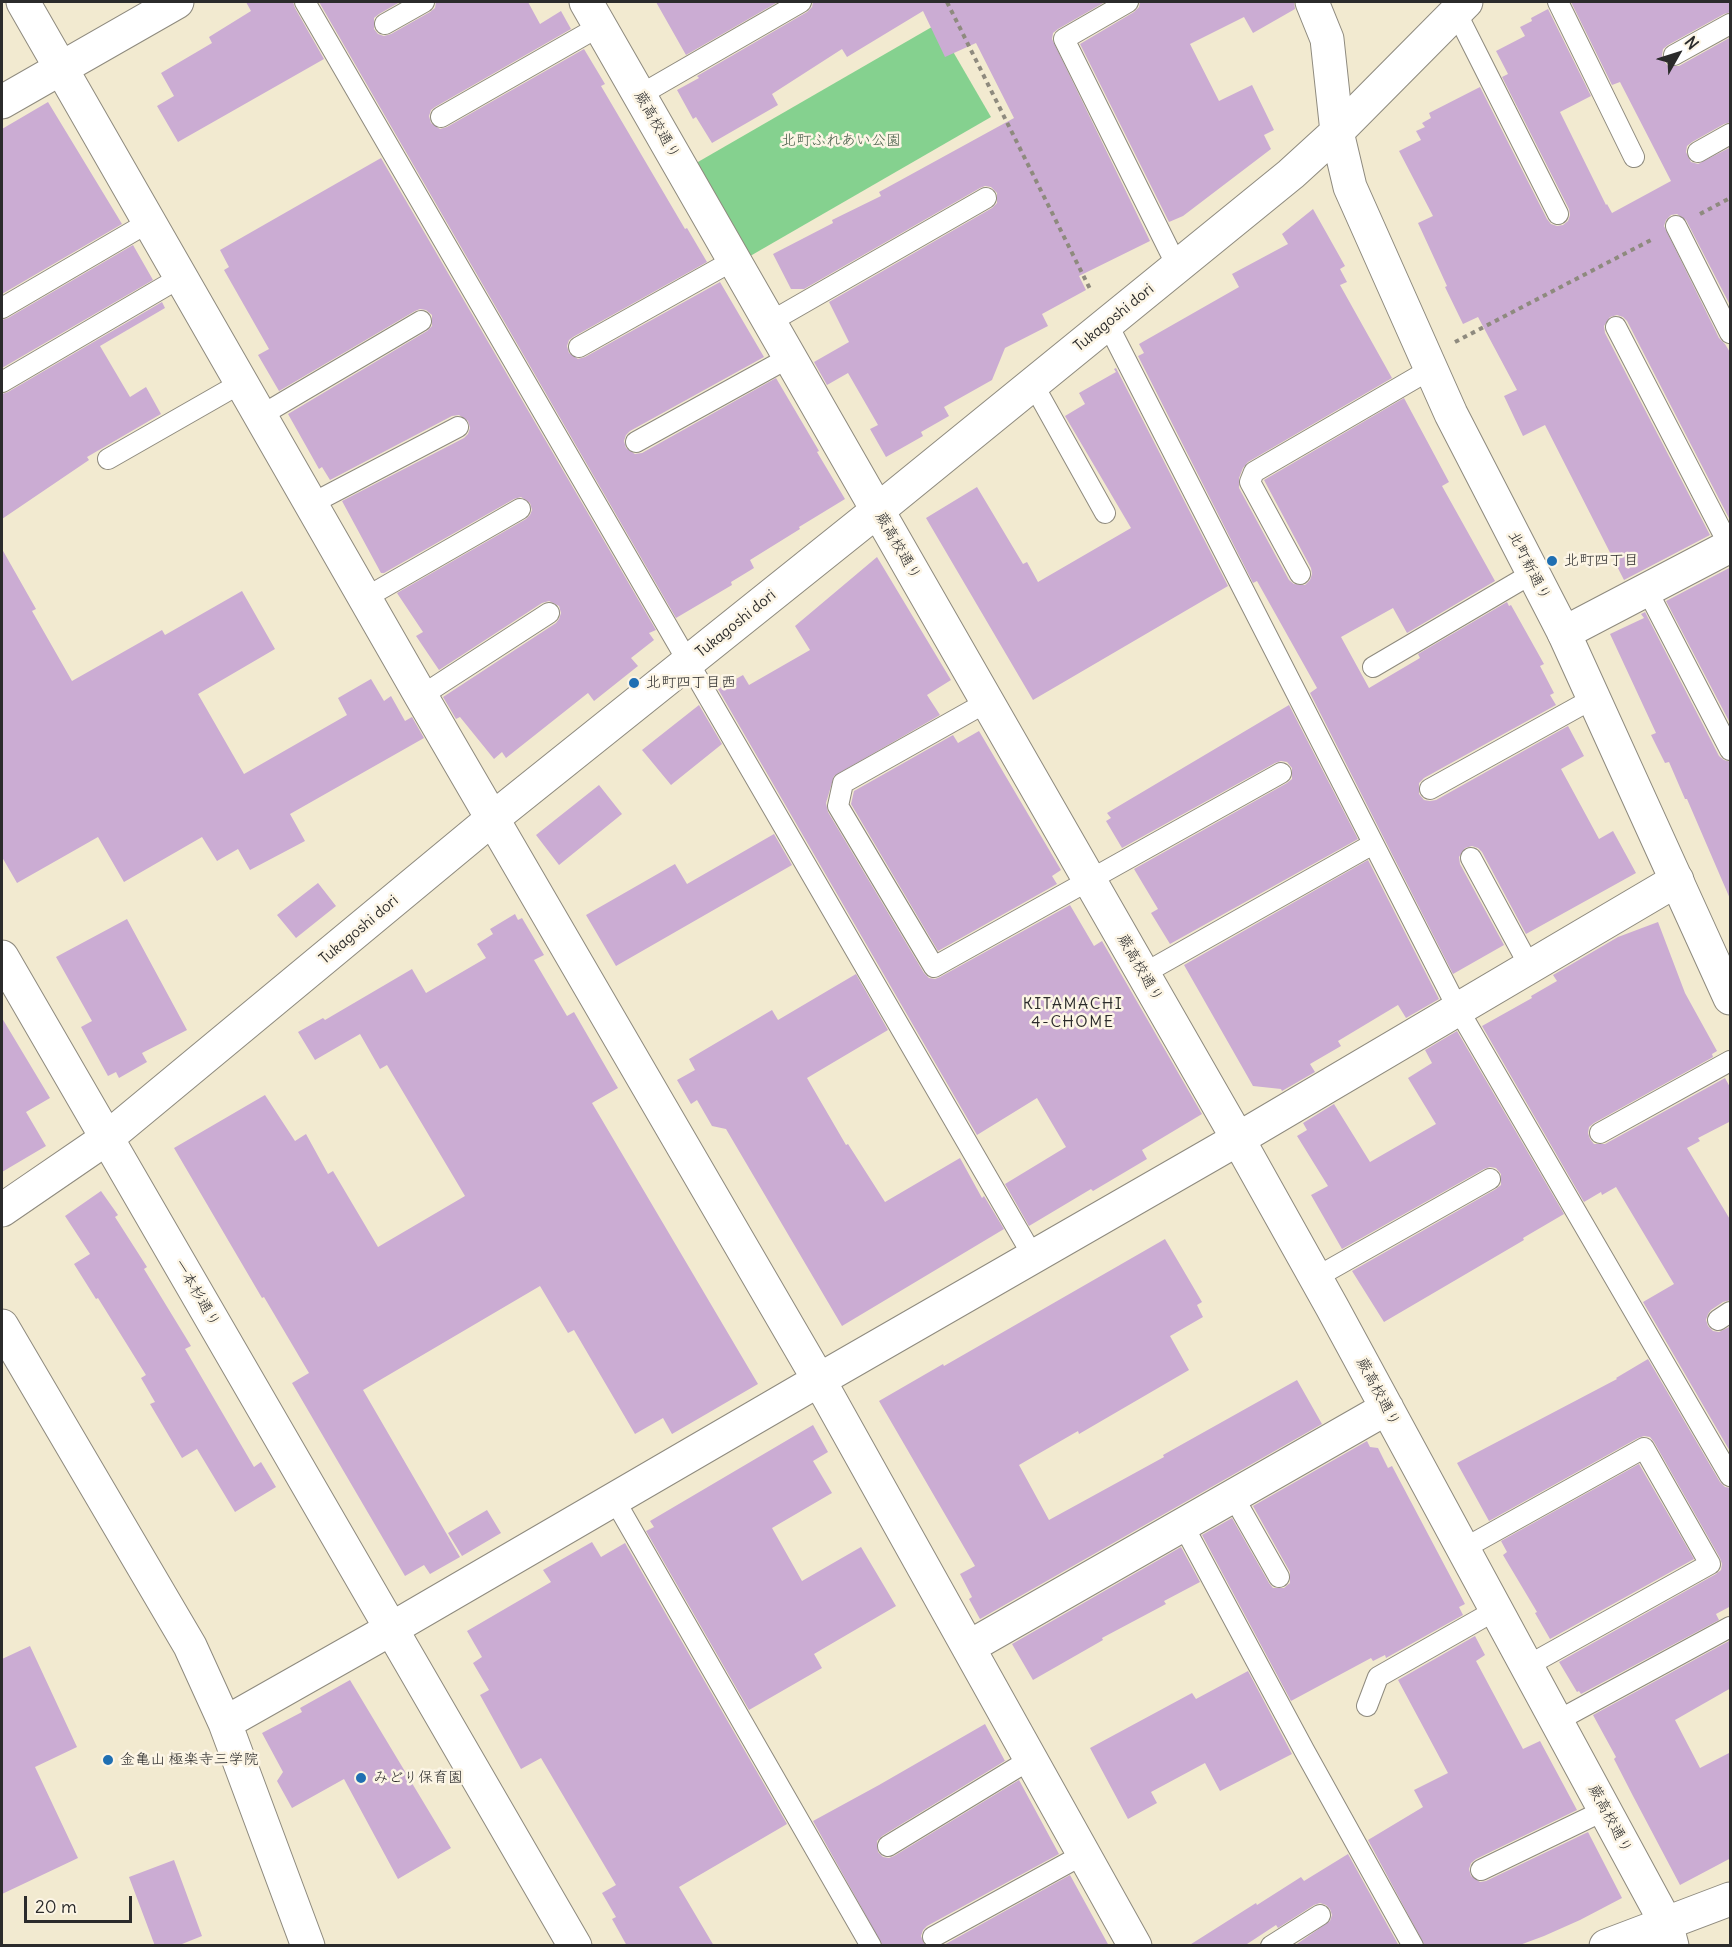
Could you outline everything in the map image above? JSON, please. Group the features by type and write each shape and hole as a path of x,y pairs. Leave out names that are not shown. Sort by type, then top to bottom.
{"street":[{"path":"22,2 492,819 819,1380 1135,1946"},
{"path":"2,102 177,2"},
{"name":"北町新通り","path":"1312,2 1328,39 1337,132 1350,187 1451,414 1564,633 1731,998"},
{"name":"Tukagoshi dori","path":"2,1210 107,1138 492,819 878,510 1291,174 1337,132 1461,7"},
{"name":"蕨高校通り","path":"593,14 1238,1139 1557,1721 1669,1934"},
{"path":"1564,633 1730,546"},
{"path":"225,1723 1238,1139 1677,880"},
{"name":"一本杉通り","path":"2,957 575,1946"},
{"path":"2,1326 190,1647 225,1723 308,1946"},
{"path":"969,1647 1387,1408"},
{"path":"1606,1946 1669,1934 1731,1899"}],"lane":[{"path":"305,2 1033,1256"},
{"path":"385,24 424,2"},
{"path":"640,95 801,2"},
{"path":"1128,2 1064,39 1177,266"},
{"path":"1558,2 1634,157"},
{"path":"1461,7 1558,214"},
{"path":"441,117 593,14"},
{"path":"1674,55 1731,24"},
{"path":"1698,152 1731,134"},
{"path":"770,322 986,198"},
{"path":"2,308 149,222"},
{"path":"1676,226 1731,333"},
{"path":"579,347 734,260"},
{"path":"2,382 181,276"},
{"path":"260,416 422,321"},
{"path":"1107,323 1458,1009 1731,1476"},
{"path":"1616,327 1730,546"},
{"path":"636,442 790,357"},
{"path":"1300,574 1250,482 1254,472 1428,363"},
{"path":"108,459 241,383"},
{"path":"1033,384 1105,513"},
{"path":"311,504 458,427"},
{"path":"365,598 520,509"},
{"path":"1373,667 1533,573"},
{"path":"1647,590 1731,750"},
{"path":"421,696 549,613"},
{"path":"1430,789 1594,698"},
{"path":"987,702 843,783 838,806 934,967 1281,773"},
{"path":"1143,974 1373,844"},
{"path":"1471,858 1530,967"},
{"path":"1600,1133 1731,1061"},
{"path":"1315,1278 1490,1179"},
{"path":"1463,1549 1644,1448 1710,1564 1527,1666"},
{"path":"1233,1496 1279,1577"},
{"path":"614,1499 871,1946"},
{"path":"1183,1525 1413,1946"},
{"path":"1367,1706 1378,1677 1496,1610"},
{"path":"1557,1721 1731,1627"},
{"path":"888,1846 1031,1759"},
{"path":"1481,1870 1605,1810"},
{"path":"933,1937 1084,1854"},
{"path":"1271,1946 1320,1915"}],"path":[{"path":"947,2 1107,323"},
{"path":"1428,363 1731,198"}],"green space":[{"name":"北町ふれあい公園","path":"937,24 991,117 745,259 691,166"}],"building":[{"path":"246,2 293,2 324,59 178,142 157,106 174,96 161,73 212,43 209,37 251,11"},
{"path":"319,2 400,2 374,18 374,29 378,34 384,36 430,12 435,8 436,2 528,2 540,24 561,11 571,29 435,107 429,116 431,123 440,129 447,127 584,49 605,84 601,86 685,229 687,228 707,262 573,337 567,346 569,353 578,359 585,357 720,282 764,357 630,431 624,441 626,448 635,454 642,453 776,378 845,499 750,560 754,568 731,582 732,585 676,618"},
{"path":"656,2 778,2 686,55"},
{"path":"813,2 1105,2 1058,29 1053,33 1052,39 1150,241 1079,276 1086,290 1042,314 1048,326 1005,348 992,380 944,407 949,416 921,432 923,436 886,457 870,429 878,425 848,373 827,385 814,362 849,342 829,302 992,208 997,203 997,193 991,187 980,188 804,289 791,289 773,254 833,223 832,220 881,196 879,192 1014,118 976,43 945,57 923,11 847,57 842,49 772,94 778,105 712,143 696,117 693,119 677,90 807,12"},
{"path":"1140,2 1294,2 1295,9 1253,33 1244,17 1190,44 1219,101 1252,85 1274,130 1264,135 1271,149 1183,216 1169,222 1080,44 1134,12"},
{"path":"1571,2 1731,2 1731,12 1668,45 1663,49 1662,55 1668,66 1679,66 1731,37 1731,122 1692,142 1687,146 1686,152 1691,162 1698,164 1731,147 1731,307 1686,220 1677,214 1671,215 1664,226 1719,338 1731,354 1731,522 1627,321 1617,315 1610,317 1604,326 1605,333 1710,535 1624,580 1545,425 1523,436 1504,396 1517,390 1478,317 1463,324 1418,223 1433,216 1399,151 1421,140 1416,131 1425,127 1422,123 1431,118 1429,113 1480,87 1547,219 1551,224 1557,226 1568,221 1569,209 1502,77 1508,74 1496,51 1525,36 1520,27 1548,9 1591,96 1560,112 1606,205 1612,213 1671,181 1620,82 1612,85"},
{"path":"48,102 122,224 2,294 2,129"},
{"path":"381,158 656,630 649,633 654,640 631,658 638,666 594,701 588,693 506,758 502,752 494,759 460,717 456,719 443,697 556,623 561,613 559,606 549,601 542,603 439,670 416,636 423,632 397,593 526,519 532,510 530,503 521,497 514,499 381,573 342,501 464,438 470,428 468,421 459,415 452,416 330,480 322,467 319,469 288,414 427,331 432,326 432,315 426,310 415,311 279,391 258,355 269,349 224,270 229,267 220,250"},
{"path":"1313,209 1345,266 1340,269 1347,282 1340,285 1392,378 1248,462 1239,478 1239,488 1289,580 1294,584 1305,585 1310,580 1311,568 1264,480 1404,398 1449,482 1442,486 1495,581 1407,633 1393,608 1341,637 1369,688 1420,658 1418,654 1507,602 1509,606 1511,605 1544,664 1540,666 1554,693 1550,695 1556,705 1424,778 1419,783 1419,794 1424,800 1436,800 1568,726 1584,756 1561,769 1599,839 1613,831 1636,873 1526,934 1482,852 1472,846 1465,848 1459,857 1460,864 1504,945 1453,974 1310,693 1317,688 1257,581 1253,583 1138,356 1144,353 1139,344 1239,287 1232,274 1288,244 1282,234"},
{"path":"133,245 153,280 2,368 2,320"},
{"path":"162,302 165,308 100,346 130,397 146,387 161,414 87,457 89,460 2,519 2,394"},
{"path":"1116,368 1228,586 1033,700 926,518 977,487 1023,564 1027,562 1038,582 1131,528 1065,416 1085,404 1079,393 1116,372 1114,369"},
{"path":"2,549 36,609 32,611 72,681 162,630 165,635 242,591 275,649 198,694 244,774 347,715 338,698 371,679 384,701 391,696 405,721 412,717 424,738 290,814 305,841 250,870 238,849 217,861 202,837 124,882 98,837 17,883 2,857"},
{"path":"877,557 951,680 927,695 940,715 834,776 826,803 828,812 929,978 940,977 1070,905 1094,946 1102,941 1202,1114 1142,1150 1147,1159 1029,1226 1005,1184 1066,1147 1037,1098 977,1135 718,689 743,675 749,685 810,650 795,626"},
{"path":"1731,567 1731,725 1666,601"},
{"path":"1645,612 1719,756 1731,762 1731,901 1687,799 1669,762 1665,763 1651,735 1656,733 1610,634 1644,618 1641,614"},
{"path":"699,705 722,744 671,785 642,750"},
{"path":"1289,705 1358,839 1170,944 1151,913 1158,909 1134,869 1287,783 1292,779 1292,768 1287,762 1275,763 1122,848 1106,821 1111,818 1107,813"},
{"path":"979,731 1061,870 1052,876 1057,884 938,951 851,804 854,791 953,735 958,743"},
{"path":"599,785 622,814 559,865 536,835"},
{"path":"774,834 792,865 616,966 586,915 675,864 687,884"},
{"path":"1368,860 1439,999 1406,1018 1398,1005 1338,1041 1341,1046 1310,1064 1315,1072 1282,1091 1281,1089 1253,1086 1184,965"},
{"path":"318,883 336,906 296,938 277,915"},
{"path":"515,914 518,920 522,918 544,955 534,960 567,1016 574,1012 618,1088 592,1103 758,1384 672,1434 663,1418 635,1434 574,1330 568,1333 540,1286 363,1390 460,1557 430,1574 424,1565 405,1576 292,1383 309,1373 174,1148 265,1095 295,1141 306,1134 328,1174 333,1171 378,1247 465,1196 387,1065 380,1069 360,1034 315,1060 298,1032 323,1018 325,1020 412,969 426,993 486,958 477,944 493,934 490,929"},
{"path":"127,919 187,1030 142,1053 147,1062 119,1078 116,1072 108,1076 81,1027 92,1021 56,957"},
{"path":"1658,922 1685,993 1717,1051 1712,1054 1713,1057 1594,1123 1589,1127 1588,1133 1594,1144 1605,1144 1725,1078 1731,1089 1731,1121 1698,1138 1700,1141 1687,1148 1731,1221 1731,1300 1711,1310 1706,1320 1713,1331 1719,1332 1731,1326 1731,1453 1643,1302 1674,1284 1616,1187 1602,1195 1601,1192 1584,1202 1482,1026 1557,981 1553,975 1618,937"},
{"path":"856,974 888,1030 807,1078 846,1145 848,1144 885,1202 960,1158 982,1198 984,1196 1004,1229 842,1326 726,1129 712,1126 697,1100 691,1104 677,1080 695,1070 689,1059 772,1010 778,1020"},
{"path":"2,1018 50,1098 26,1112 46,1146 2,1172"},
{"path":"1457,1031 1564,1214 1384,1322 1352,1271 1496,1189 1501,1185 1501,1174 1496,1168 1484,1169 1342,1249 1311,1195 1328,1186 1297,1136 1307,1130 1303,1123 1334,1104 1370,1162 1436,1124 1408,1078 1432,1063 1425,1050"},
{"path":"101,1191 118,1215 115,1217 147,1267 144,1269 191,1346 185,1349 254,1467 261,1462 276,1487 235,1512 197,1449 182,1458 150,1404 155,1402 141,1378 146,1375 74,1264 90,1254 65,1216"},
{"path":"1165,1239 1202,1302 1197,1305 1203,1317 1170,1336 1189,1370 1079,1434 1078,1431 1019,1465 1049,1520 1297,1380 1322,1424 980,1619 969,1599 972,1597 960,1574 975,1566 879,1401"},
{"path":"1648,1359 1720,1482 1725,1487 1731,1488 1731,1606 1716,1614 1719,1620 1581,1694 1577,1692 1559,1662 1716,1574 1721,1570 1720,1558 1650,1437 1638,1438 1489,1521 1457,1463 1617,1379"},
{"path":"813,1425 828,1452 813,1461 832,1493 772,1528 802,1581 861,1547 896,1606 814,1654 822,1668 749,1710 646,1531 654,1527 650,1521"},
{"path":"1367,1441 1370,1447 1378,1448 1388,1468 1392,1466 1465,1604 1459,1607 1463,1615 1386,1658 1385,1655 1373,1661 1371,1658 1291,1701 1202,1535 1232,1518 1269,1583 1273,1588 1284,1588 1290,1583 1290,1572 1253,1506"},
{"path":"1639,1464 1694,1559 1550,1639 1535,1613 1537,1612 1503,1555 1507,1552 1501,1541"},
{"path":"487,1510 501,1533 462,1556 448,1533"},
{"path":"592,1542 601,1557 625,1543 787,1824 679,1887 714,1946 627,1946 612,1919 616,1917 602,1893 616,1885 541,1758 521,1769 480,1695 489,1690 473,1663 482,1657 467,1631 551,1582 543,1570"},
{"path":"1181,1547 1200,1582 1164,1601 1166,1604 1102,1638 1103,1640 1033,1680 1012,1644"},
{"path":"1475,1636 1485,1655 1476,1661 1523,1749 1540,1741 1577,1810 1476,1859 1471,1863 1469,1869 1471,1876 1480,1882 1486,1881 1588,1832 1622,1898 1580,1920 1517,1946 1425,1946 1368,1840 1423,1807 1414,1790 1448,1773 1398,1680"},
{"path":"1729,1641 1731,1645 1731,1688 1675,1720 1700,1768 1731,1752 1731,1858 1680,1885 1593,1715"},
{"path":"30,1646 77,1747 35,1767 78,1858 2,1894 2,1659"},
{"path":"1248,1671 1292,1754 1220,1791 1205,1763 1151,1792 1157,1803 1128,1819 1090,1748 1192,1693 1196,1699"},
{"path":"350,1680 451,1848 398,1879 344,1779 292,1808 277,1781 283,1772 262,1733 302,1712 300,1708"},
{"path":"985,1724 1005,1761 882,1836 877,1841 878,1852 883,1857 894,1856 1019,1780 1059,1854 927,1926 921,1936 925,1946 883,1946 813,1821"},
{"path":"1348,1854 1399,1946 1294,1946 1330,1921 1332,1915 1330,1909 1320,1903 1278,1928 1276,1925 1244,1946 1188,1946 1301,1877 1304,1881"},
{"path":"174,1860 202,1936 177,1946 155,1946 129,1877"},
{"path":"1070,1875 1109,1946 942,1946"}],"place":[{"name":"北町四丁目","path":"1552,561"},
{"name":"北町四丁目西","path":"634,683"},
{"name":"金亀山 極楽寺三学院","path":"108,1760"},
{"name":"みどり保育園","path":"361,1778"}],"district":[{"name":"KITAMACHI 4-CHOME","path":"1073,1013"}]}
